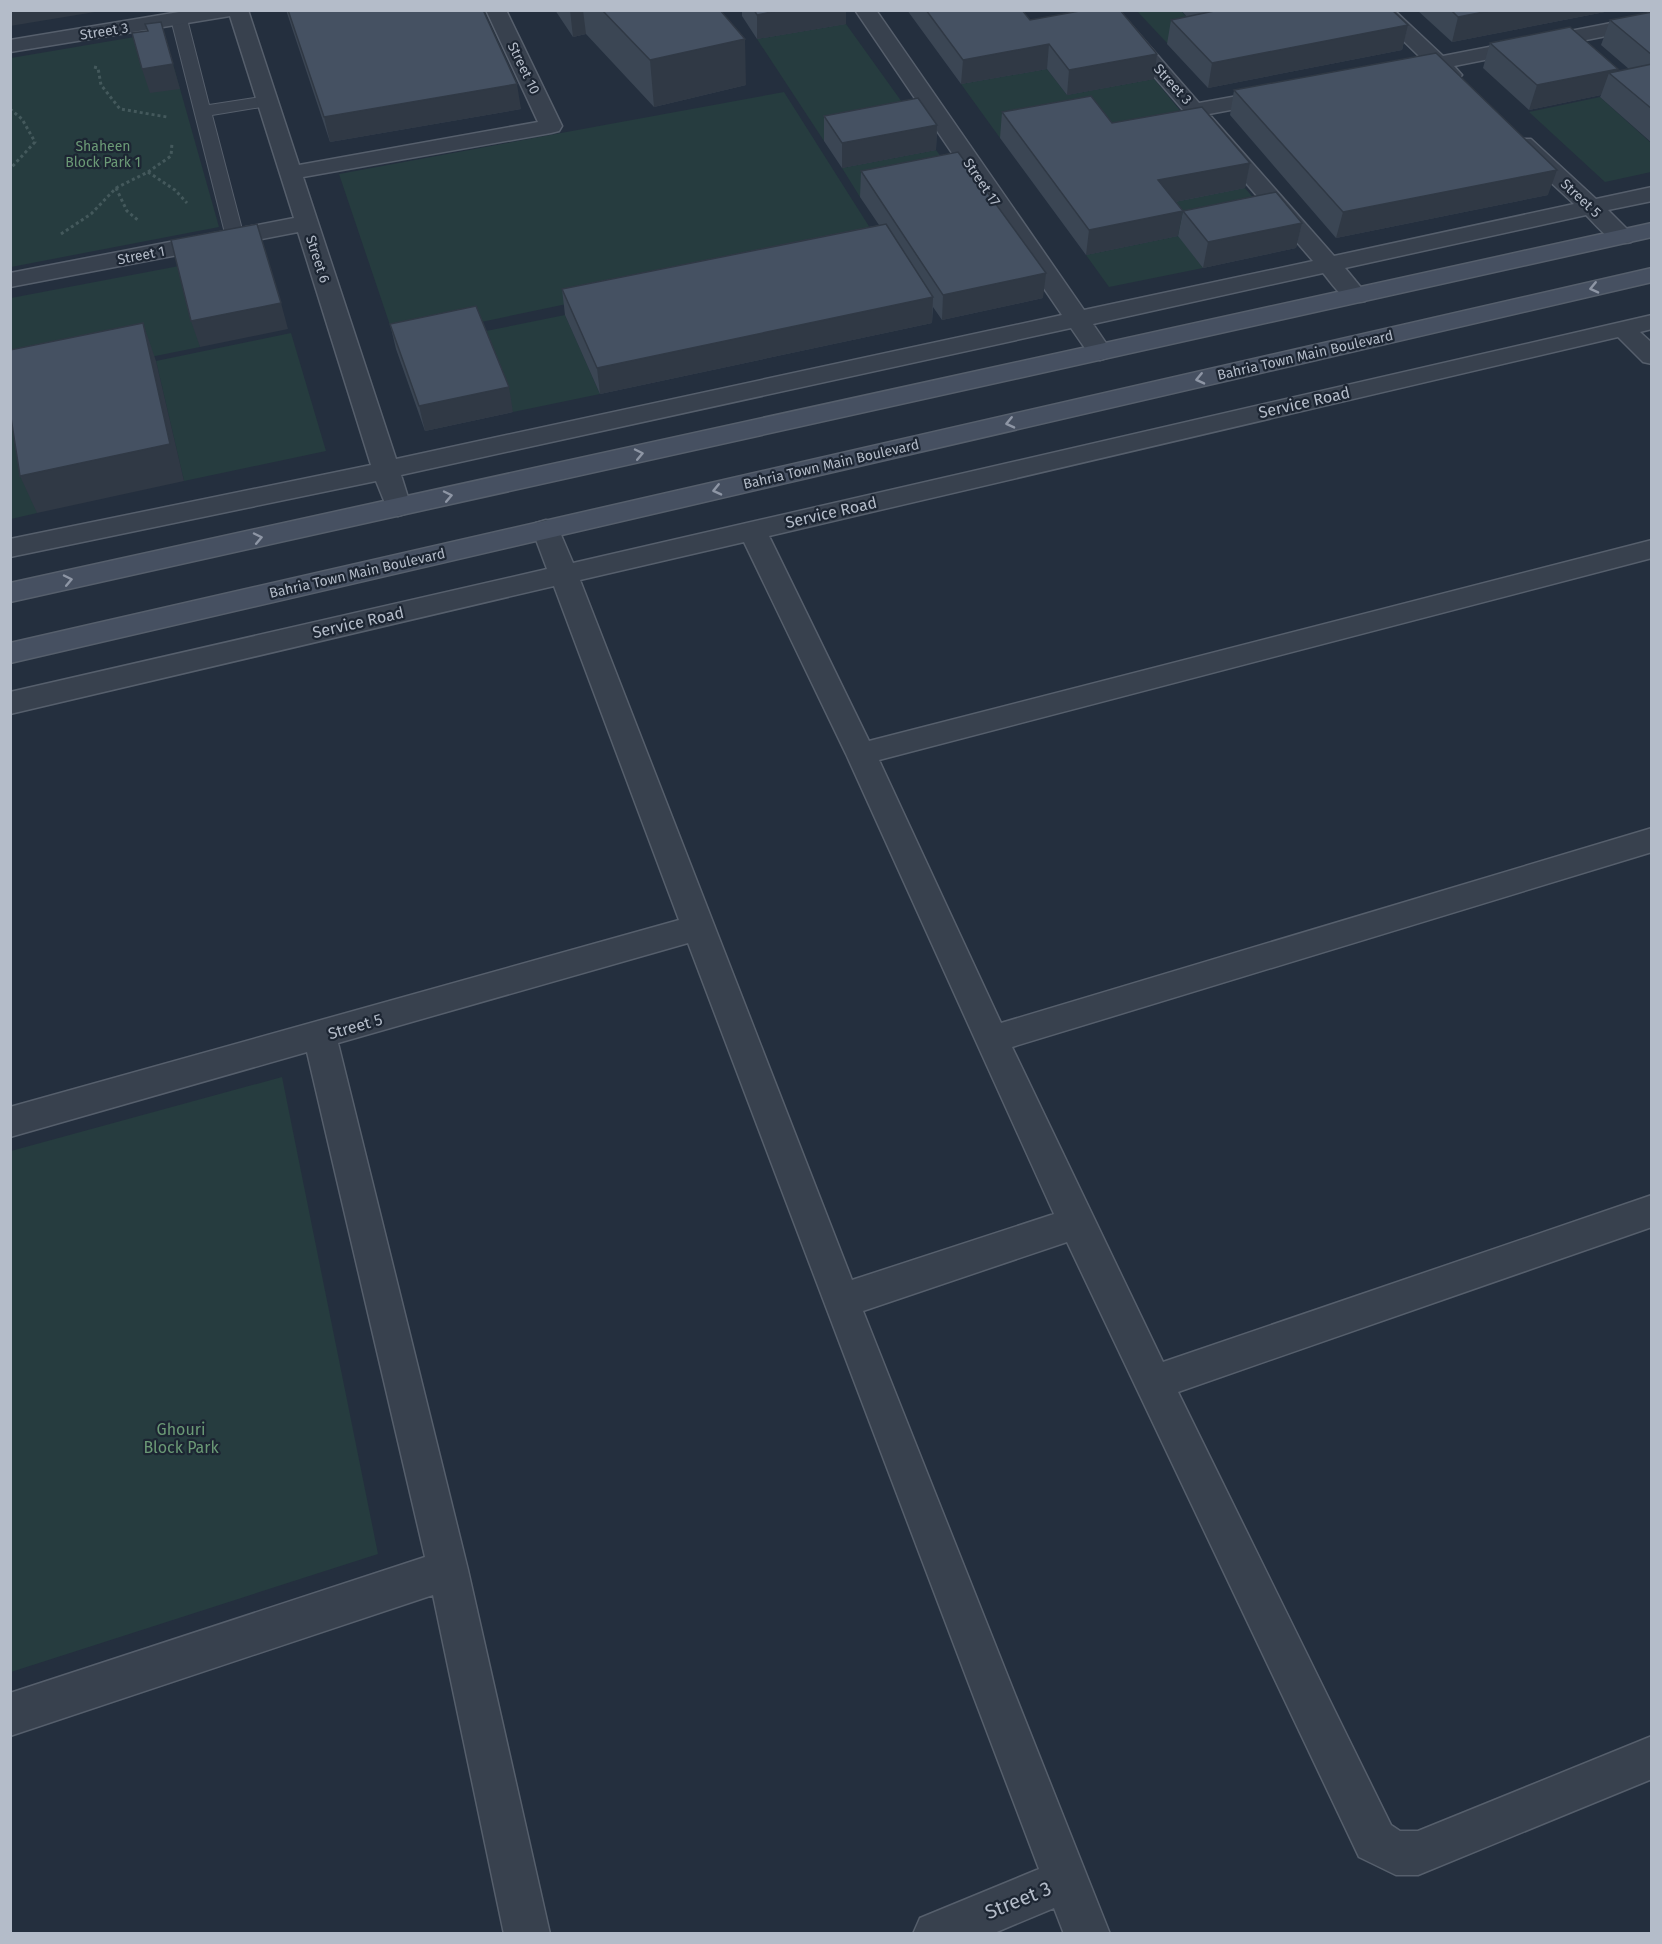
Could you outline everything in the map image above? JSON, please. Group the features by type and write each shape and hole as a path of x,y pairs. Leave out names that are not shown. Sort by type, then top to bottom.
{"main road":[{"path":"10,593 1652,230"},
{"name":"Bahria Town Main Boulevard","path":"10,653 1652,275"}],"street":[{"name":"Street 3","path":"10,46 232,10"},
{"name":"Street 6","path":"238,10 398,507"},
{"name":"Street 10","path":"290,173 551,126 496,10"},
{"name":"Street 17","path":"865,10 1100,352"},
{"name":"Street 3","path":"1107,10 1356,296"},
{"path":"1382,10 1464,87"},
{"path":"1381,75 1652,21"},
{"path":"1196,110 1300,90"},
{"name":"Street 5","path":"1506,127 1623,237"},
{"path":"10,548 386,470 1652,194"},
{"name":"Street 1","path":"10,280 306,223"},
{"name":"Service Road","path":"10,703 1652,322"},
{"path":"1623,329 1652,357"},
{"path":"546,529 841,1301 1087,1934"},
{"path":"752,530 861,754 1076,1223 1376,1841 1396,1853 1418,1853 1652,1757"},
{"path":"861,754 1652,549"},
{"path":"993,1039 1652,840"},
{"name":"Street 5","path":"10,1122 320,1037 699,927"},
{"path":"320,1037 448,1570 527,1934"},
{"path":"1153,1383 1652,1211"},
{"path":"841,1301 1076,1223"},
{"path":"10,1716 448,1570"},
{"name":"Street 3","path":"936,1934 1066,1880"}],"lane":[{"path":"179,19 235,237"},
{"path":"203,111 267,101"}],"path":[{"path":"88,65 98,68 101,85 120,109 175,118 203,111"},
{"path":"10,109 22,119 34,142 10,169"},
{"path":"57,237 91,214 116,188 148,172 171,156 175,118"},
{"path":"148,172 161,184 182,194 192,210"},
{"path":"116,188 127,211 143,223"}],"green space":[{"path":"1137,11 1181,11 1205,36 1167,43"},
{"path":"846,24 917,123 824,141 757,39"},
{"name":"Shaheen Block Park 1","path":"164,32 219,227 11,267 11,58"},
{"path":"1047,69 1067,95 1154,79 1198,132 1088,121 1000,138 961,84"},
{"path":"784,92 877,239 395,340 339,174"},
{"path":"1600,97 1651,143 1651,172 1605,182 1529,112"},
{"path":"936,150 956,177 860,197 842,168"},
{"path":"1245,188 1270,218 1179,236 1203,268 1109,287 1086,255 1178,236 1154,206"},
{"path":"179,266 200,347 11,385 11,298"},
{"path":"565,315 600,394 513,412 481,332"},
{"path":"291,333 326,451 184,481 156,361"},
{"path":"18,389 37,513 11,519 10,390"},
{"name":"Ghouri Block Park","path":"282,1077 378,1554 11,1672 11,1151"}],"building":[{"path":"288,10 483,10 517,84 324,117"},
{"path":"602,10 720,10 745,39 650,60"},
{"path":"754,10 780,10 757,15"},
{"path":"926,10 1022,10 1030,20 1085,10 1120,10 1157,54 1069,70 1049,44 963,60"},
{"path":"1219,10 1392,10 1408,25 1212,63 1171,20"},
{"path":"1451,10 1494,10 1458,17"},
{"path":"1652,12 1652,55 1610,20"},
{"path":"161,22 173,64 142,69 132,33 148,31 145,24"},
{"path":"1570,27 1618,69 1537,85 1490,43"},
{"path":"1436,53 1557,170 1343,212 1234,90"},
{"path":"1652,64 1652,109 1609,73"},
{"path":"1091,96 1112,123 1202,107 1250,163 1158,180 1183,211 1089,230 1002,112"},
{"path":"918,98 937,125 842,143 824,116"},
{"path":"958,152 1046,273 943,295 861,171"},
{"path":"1276,192 1302,223 1208,242 1183,211"},
{"path":"257,224 281,303 191,321 171,240"},
{"path":"886,224 933,297 597,368 562,289"},
{"path":"476,306 509,387 419,406 390,324"},
{"path":"143,323 170,444 20,476 10,411 10,350"}]}
